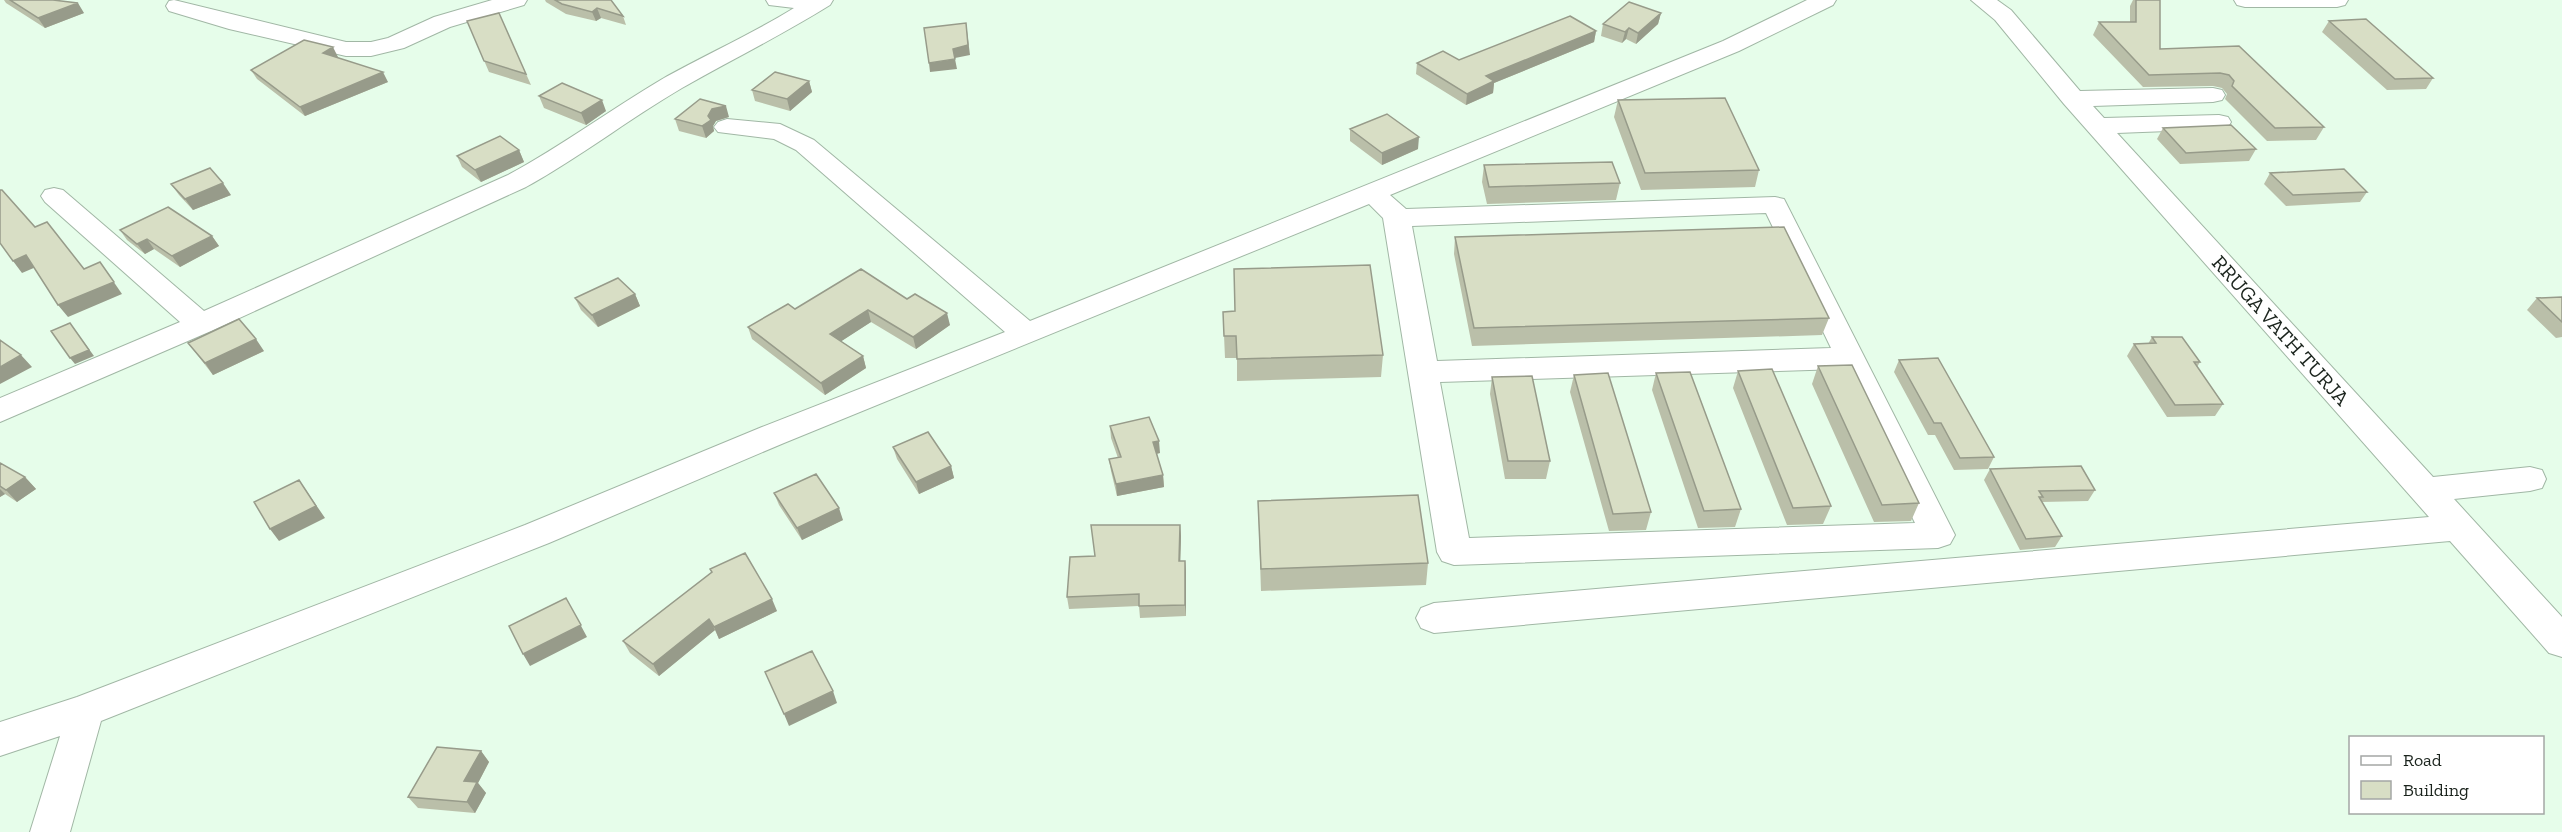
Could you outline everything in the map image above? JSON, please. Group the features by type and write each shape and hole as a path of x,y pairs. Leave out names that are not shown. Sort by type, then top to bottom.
{"street":[{"path":"177,6 237,24 346,49 371,49 396,43 442,22 516,0"},
{"path":"777,0 819,1"},
{"path":"0,739 84,711 537,534 1731,46 1824,0"},
{"path":"2245,0 2337,0"},
{"path":"0,411 201,324 517,181 554,161 640,103 769,33 819,1"},
{"name":"RRUGA VATH TURJA","path":"1995,5 2097,126 2562,642"},
{"path":"2073,99 2213,95"},
{"path":"2097,126 2219,122"},
{"path":"727,127 772,131 794,138 805,145 1025,333"},
{"path":"1371,193 1393,210 1397,219 1454,552 1938,535 1774,205 1397,219"},
{"path":"54,196 201,324"},
{"path":"1423,372 1850,358"},
{"path":"2425,490 2530,479"},
{"path":"1434,618 2458,527"},
{"path":"50,832 77,744 84,711"}],"building":[{"path":"10,0 53,0 78,3 38,18"},
{"path":"555,0 611,0 623,16 597,8 592,12"},
{"path":"2136,0 2160,0 2160,49 2239,46 2324,127 2275,128 2232,86 2234,81 2229,75 2220,73 2149,75 2099,22 2136,22"},
{"path":"1629,2 1661,13 1638,33 1629,28 1625,32 1603,24"},
{"path":"499,13 526,74 484,61 467,21"},
{"path":"1570,16 1596,31 1486,76 1494,81 1467,94 1417,63 1443,51 1459,60"},
{"path":"2366,19 2433,78 2395,79 2329,21"},
{"path":"966,23 968,45 953,49 955,59 929,63 924,28"},
{"path":"304,40 333,47 323,53 383,72 300,107 251,70"},
{"path":"775,72 809,81 787,99 752,90"},
{"path":"562,83 602,100 581,113 539,96"},
{"path":"1725,98 1759,170 1645,173 1618,100"},
{"path":"700,99 726,106 712,109 708,116 711,120 702,126 675,119"},
{"path":"1387,114 1419,137 1382,153 1350,129"},
{"path":"2231,125 2256,149 2186,153 2163,128"},
{"path":"500,136 519,150 475,170 457,156"},
{"path":"1612,162 1620,183 1489,187 1484,165"},
{"path":"210,168 223,183 185,199 171,184"},
{"path":"2344,169 2367,192 2293,195 2270,173"},
{"path":"0,190 35,227 47,222 84,269 100,262 114,282 58,305 26,255 13,261 0,243"},
{"path":"168,207 212,236 172,256 147,239 137,244 120,230"},
{"path":"1784,227 1829,318 1474,328 1455,237"},
{"path":"1370,265 1383,355 1237,359 1236,336 1224,336 1223,312 1235,311 1234,269"},
{"path":"861,269 907,299 915,294 947,313 913,337 868,310 830,334 863,356 821,383 748,327 788,304 795,309"},
{"path":"618,278 635,294 592,315 575,298"},
{"path":"2562,297 2562,322 2537,298"},
{"path":"239,319 256,339 205,363 188,343"},
{"path":"70,323 89,350 70,358 51,331"},
{"path":"2152,337 2182,337 2200,362 2194,362 2223,404 2175,405 2134,344 2156,343"},
{"path":"0,340 21,355 0,367"},
{"path":"1938,358 1994,457 1960,458 1941,423 1934,423 1899,360"},
{"path":"1852,365 1919,503 1882,505 1818,366"},
{"path":"1772,369 1831,506 1793,508 1738,371"},
{"path":"1690,372 1741,509 1704,511 1656,373"},
{"path":"1608,373 1651,512 1613,514 1574,375"},
{"path":"1532,376 1550,461 1508,461 1492,377"},
{"path":"1149,417 1159,441 1153,442 1163,475 1116,484 1109,459 1121,457 1110,426"},
{"path":"928,432 951,466 916,482 893,447"},
{"path":"0,463 25,477 6,490 0,486"},
{"path":"2081,466 2095,490 2039,491 2043,497 2039,497 2062,536 2026,539 1990,469"},
{"path":"816,474 839,508 797,528 774,493"},
{"path":"299,480 316,506 270,529 254,502"},
{"path":"1418,495 1428,563 1261,569 1258,501"},
{"path":"1091,525 1180,525 1179,561 1185,561 1185,605 1139,606 1139,594 1067,597 1070,557 1095,556"},
{"path":"745,553 772,599 714,627 709,619 653,664 623,641 712,572 710,569"},
{"path":"566,598 581,625 523,654 509,626"},
{"path":"812,651 833,691 784,714 765,672"},
{"path":"437,747 481,751 464,781 477,782 467,802 408,797"}]}
